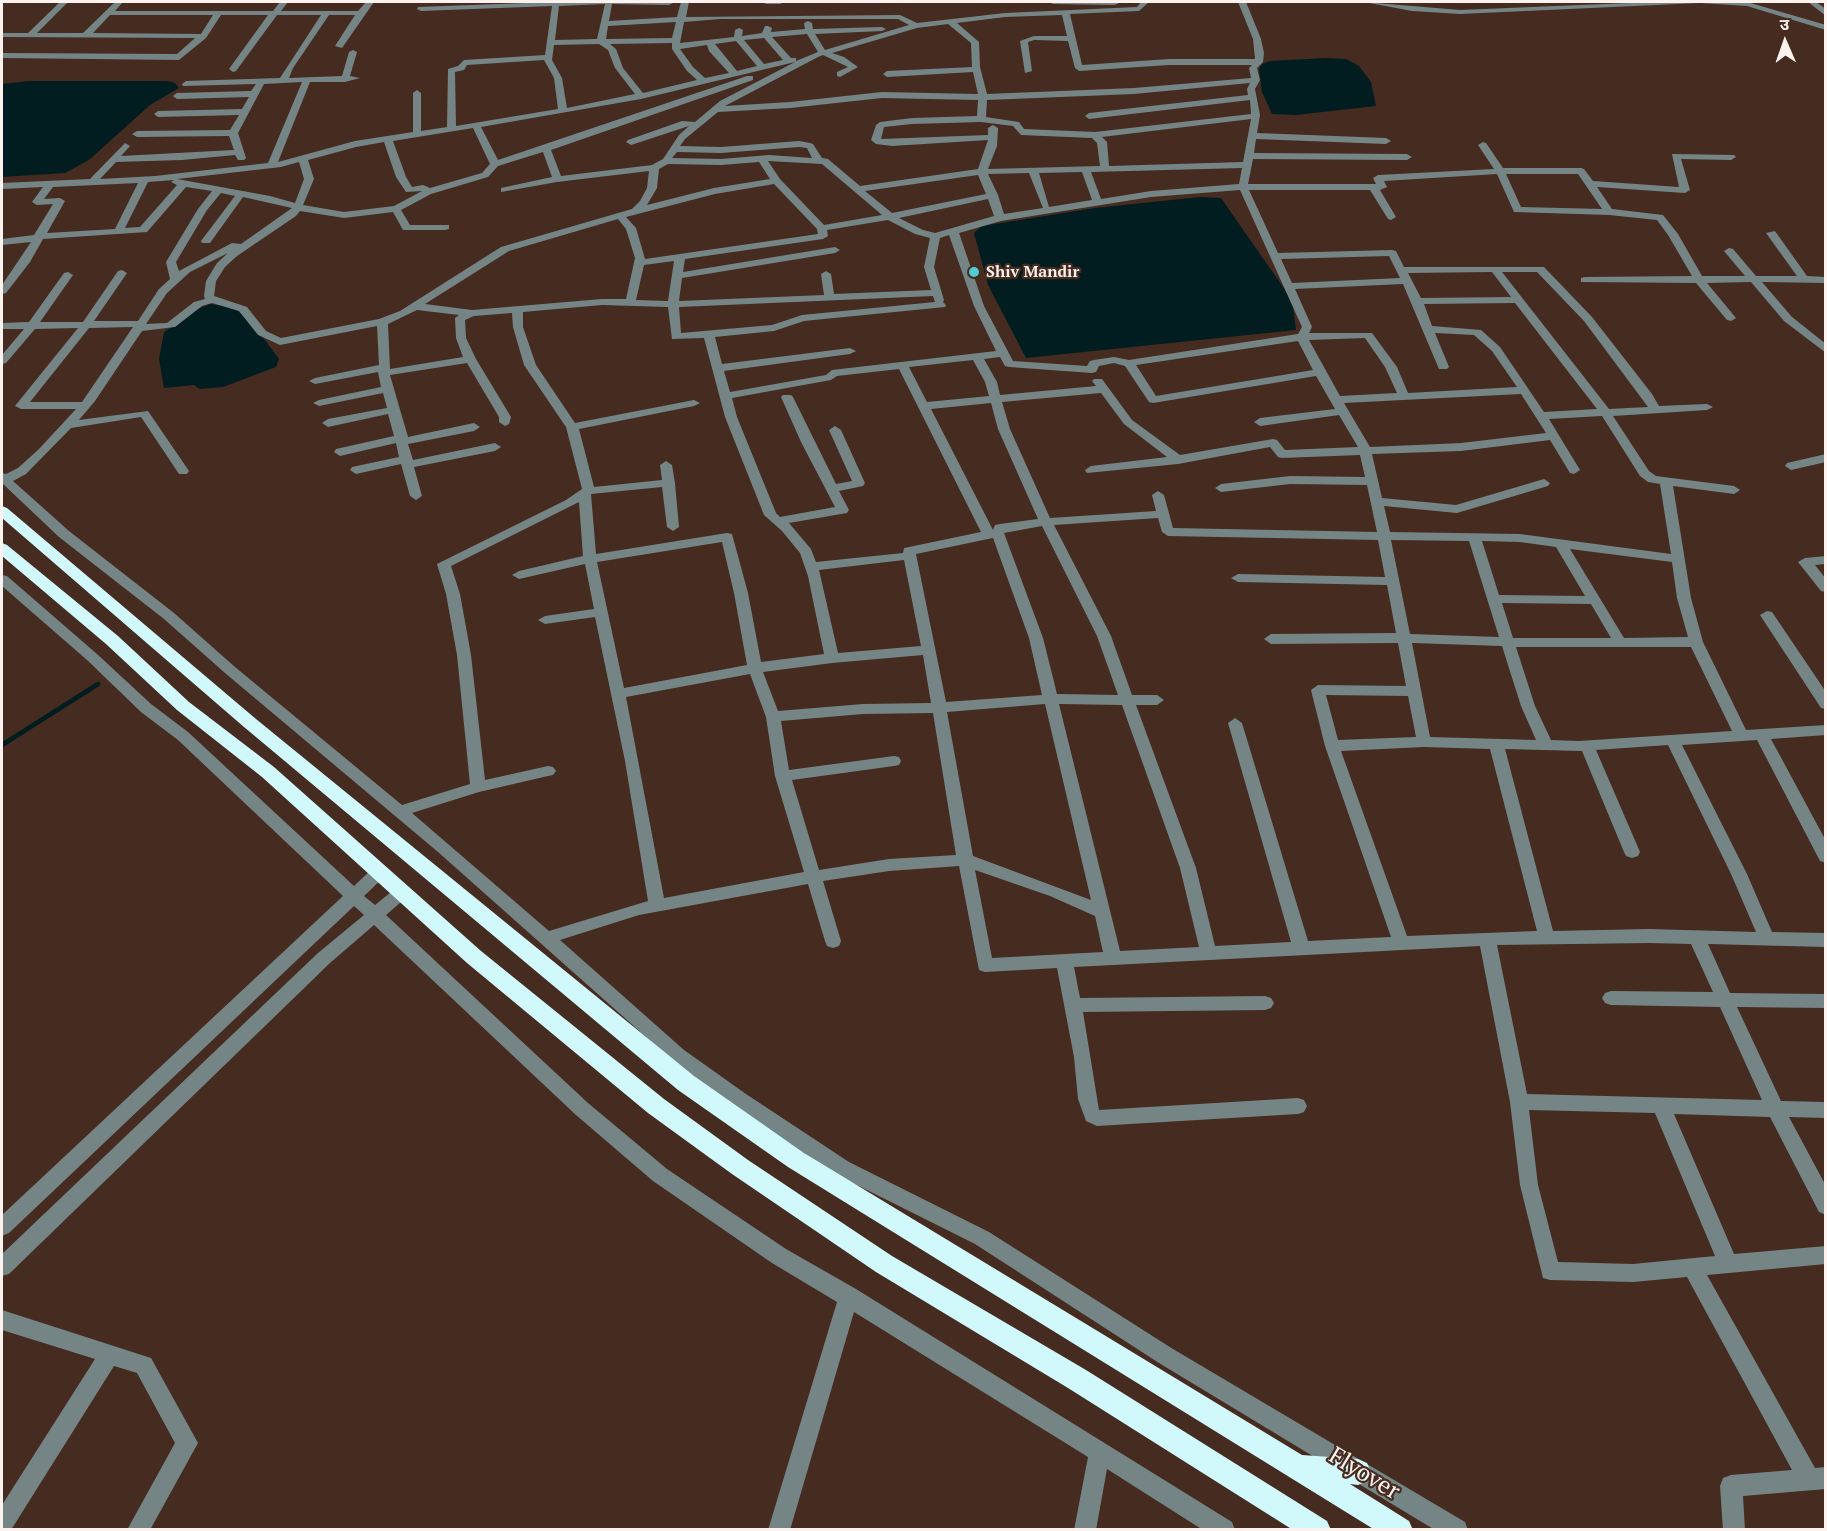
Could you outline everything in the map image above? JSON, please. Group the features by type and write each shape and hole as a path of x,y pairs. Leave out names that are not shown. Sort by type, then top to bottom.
{"highway":[{"name":"Flyover","path":"2,511 250,723 686,1083 796,1161 1400,1530"},
{"path":"2,548 112,640 183,706 268,772 474,957 656,1106 740,1167 885,1264 1077,1379 1318,1530"},
{"path":"1298,1467 1358,1472"}],"street":[{"path":"30,35 64,2"},
{"path":"88,38 119,2"},
{"path":"233,69 284,2"},
{"path":"339,46 360,13 370,2"},
{"path":"601,42 608,2"},
{"path":"685,2 676,43 690,69 703,81"},
{"path":"766,2 780,2"},
{"path":"1053,2 1144,3"},
{"path":"1242,2 1257,39 1259,62 1253,68 1256,80 1251,89 1256,116 1243,187 1307,327 1302,337"},
{"path":"1368,2 1412,9 1460,12 1697,2"},
{"path":"1703,2 1747,4 1826,28"},
{"path":"1754,2 1765,8"},
{"path":"1812,2 1826,14"},
{"path":"421,9 511,3 669,3"},
{"path":"556,3 548,60 558,78 563,111"},
{"path":"550,43 710,42 809,31 916,26 1005,15 1139,9 1144,3"},
{"path":"108,13 360,13"},
{"path":"283,81 289,68 327,13"},
{"path":"2,56 179,57 203,36 218,14"},
{"path":"1066,14 1073,51 1079,68 1169,62 1259,62"},
{"path":"741,17 738,38 761,66"},
{"path":"604,24 741,17 900,17 916,26"},
{"path":"766,35 770,17"},
{"path":"808,17 809,31 818,54"},
{"path":"949,21 975,42 976,69 983,97 981,119"},
{"path":"150,179 219,189 316,212 345,215 396,208 428,192 485,175 495,164 546,149 818,54 916,26"},
{"path":"2,35 88,38 203,36"},
{"path":"766,35 789,64"},
{"path":"1028,72 1024,40 1072,39"},
{"path":"601,42 612,49 619,68 640,96"},
{"path":"710,42 712,49 734,73"},
{"path":"71,56 78,50"},
{"path":"345,79 353,52"},
{"path":"818,54 841,59 854,68 840,74"},
{"path":"452,130 451,71 461,68 464,63 549,57"},
{"path":"2,186 150,179 248,169 331,149 563,111 640,96 761,66 789,64"},
{"path":"504,190 557,179 654,168 666,161 673,149 716,109 789,64"},
{"path":"887,74 976,69"},
{"path":"186,84 356,78"},
{"path":"272,165 307,80"},
{"path":"716,109 790,105 882,95 1031,97 1256,80"},
{"path":"248,169 237,152 233,133 261,82"},
{"path":"417,93 416,129 418,135"},
{"path":"177,96 254,94"},
{"path":"1089,116 1254,97"},
{"path":"158,114 245,112"},
{"path":"993,137 892,143 876,140 880,125 912,121 981,119 1016,124 1021,132 1095,135 1256,116"},
{"path":"994,121 992,146 982,172 993,195 1000,218"},
{"path":"631,142 685,123 697,125"},
{"path":"476,126 495,164"},
{"path":"137,134 233,133"},
{"path":"1095,135 1102,142 1105,168"},
{"path":"1252,136 1386,141"},
{"path":"388,140 401,177 409,190 423,188 428,192"},
{"path":"673,149 721,150 799,144 810,146 818,159"},
{"path":"1483,145 1500,171 1517,210 1609,212 1660,217 1673,234 1699,280 1731,318"},
{"path":"93,181 125,146"},
{"path":"546,149 557,179"},
{"path":"113,159 190,157 237,152"},
{"path":"1589,184 1685,190 1675,156 1731,157"},
{"path":"302,157 309,179 298,207 293,214 233,254 221,265 211,281 209,296 213,300 243,309 262,333 280,342 382,322 414,306 504,249 714,191 776,181"},
{"path":"858,189 982,172 1407,157"},
{"path":"666,161 818,159 825,161 890,217 920,232 934,236 1000,218 1151,194 1243,187 1382,187 1378,178 1500,171 1581,171 1609,212"},
{"path":"639,263 823,237 822,228 776,181 764,160"},
{"path":"635,211 644,203 652,188 654,168"},
{"path":"1085,168 1098,203"},
{"path":"1034,170 1046,206"},
{"path":"119,231 150,179"},
{"path":"2,242 39,237 143,230 184,183"},
{"path":"2,291 26,260 60,201 37,202 50,184"},
{"path":"1373,187 1391,217"},
{"path":"175,278 171,262 203,209 219,189"},
{"path":"206,241 240,195"},
{"path":"822,228 890,217 993,195"},
{"path":"396,208 407,228 444,227"},
{"path":"620,216 631,228 640,258 637,280 630,303"},
{"path":"274,227 210,257 175,278 163,291 86,405 43,452 22,471 3,478 64,534 169,616 230,670 400,811 678,1055 740,1100 842,1168 982,1238 1166,1356 1457,1530"},
{"path":"953,231 979,306 1009,364 1092,370"},
{"path":"1771,233 1804,279"},
{"path":"680,257 673,304 676,337 709,335 774,328 802,318 943,308 929,267 934,236"},
{"path":"677,276 835,250"},
{"path":"1730,251 1788,319 1826,350"},
{"path":"1275,256 1392,253 1417,301 1443,367"},
{"path":"1401,270 1540,269 1588,319 1655,408"},
{"path":"1496,271 1605,413 1644,473 1652,479 1734,490"},
{"path":"86,405 21,406 86,325 122,273"},
{"path":"826,274 829,296"},
{"path":"2,360 32,326 68,275"},
{"path":"1585,280 1826,280"},
{"path":"1288,286 1407,281"},
{"path":"414,306 471,313 602,302 673,304 936,293"},
{"path":"2,326 163,327 171,325 198,304 213,300"},
{"path":"1417,301 1519,300"},
{"path":"517,308 518,327 530,364 572,428 582,458 587,491 591,559 657,905"},
{"path":"471,313 460,318 461,338 470,359 505,417 505,422"},
{"path":"382,322 385,348 383,371 416,496"},
{"path":"1428,329 1477,332 1496,349 1525,390 1574,470"},
{"path":"709,335 730,417 770,515 787,528 806,552 812,567 832,658"},
{"path":"1178,460 1128,422 1092,370 1094,363 1114,360 1129,363 1302,337 1368,335 1390,367 1403,395"},
{"path":"1302,337 1365,449 1424,742"},
{"path":"718,369 850,351"},
{"path":"726,396 831,377 832,373 978,358 1004,353"},
{"path":"415,368 417,354"},
{"path":"978,358 991,382 1004,429 1046,522 1104,636 1188,868 1209,954"},
{"path":"315,381 470,359"},
{"path":"1129,363 1153,400 1320,372"},
{"path":"902,364 994,534 1036,638 1113,958"},
{"path":"319,403 387,389"},
{"path":"925,406 1103,389"},
{"path":"1260,422 1340,405 1403,395 1525,390"},
{"path":"778,521 843,510 787,397"},
{"path":"572,428 694,403"},
{"path":"1541,416 1655,408 1707,407"},
{"path":"328,423 393,410"},
{"path":"67,425 144,413 183,471"},
{"path":"340,453 474,427"},
{"path":"831,489 859,483 835,430"},
{"path":"1090,470 1178,460 1273,443 1282,454 1461,447 1553,436"},
{"path":"356,470 495,447"},
{"path":"1791,466 1826,458"},
{"path":"666,465 673,527"},
{"path":"1221,488 1290,480 1372,481"},
{"path":"1666,481 1684,598 1696,642 1742,736"},
{"path":"478,787 464,655 453,594 444,564 570,503 587,491 669,483"},
{"path":"1376,501 1457,509 1544,483"},
{"path":"1158,495 1165,514 1168,532 1474,537 1560,542 1679,559"},
{"path":"1165,514 1046,522 1000,528 994,534 909,551 908,556 929,650 985,965 1486,939 1696,937 1826,940"},
{"path":"519,575 591,559 727,537 741,592 755,668 773,717 783,776 833,941"},
{"path":"1474,537 1528,706 1546,746"},
{"path":"1560,542 1620,642"},
{"path":"812,567 908,556"},
{"path":"1826,560 1805,561 1826,588"},
{"path":"1238,578 1393,581"},
{"path":"2,579 92,657 146,708 183,736 352,897 375,915 582,1109 660,1175 779,1256 849,1296 1224,1530"},
{"path":"1494,599 1595,600"},
{"path":"545,620 601,612"},
{"path":"1767,615 1826,704"},
{"path":"1271,639 1404,638 1508,642 1696,642"},
{"path":"618,694 755,668 832,658 929,650"},
{"path":"1401,943 1332,746 1318,690 1414,691"},
{"path":"773,717 863,709 939,708 1051,699 1157,700"},
{"path":"1235,723 1302,949"},
{"path":"1332,746 1424,742 1496,746 1587,746 1826,730"},
{"path":"1762,735 1826,858"},
{"path":"1673,741 1739,874 1767,939"},
{"path":"1496,746 1547,938"},
{"path":"1587,746 1632,852"},
{"path":"783,776 894,760"},
{"path":"400,811 478,787 548,771"},
{"path":"547,939 562,932 657,905 889,865 965,860 1056,892 1102,912"},
{"path":"2,1227 379,872"},
{"path":"2,1267 324,958 402,892"},
{"path":"1696,937 1776,1110 1826,1206"},
{"path":"1486,939 1519,1102 1529,1185 1550,1271 1633,1273 1825,1255"},
{"path":"1064,960 1074,1005 1087,1099 1092,1115 1097,1118 1298,1106"},
{"path":"1611,998 1826,1001"},
{"path":"1074,1005 1264,1003"},
{"path":"1519,1102 1826,1110"},
{"path":"1661,1105 1728,1264"},
{"path":"1692,1268 1817,1478 1731,1486 1734,1530"},
{"path":"779,1530 849,1296"},
{"path":"2,1320 144,1365 187,1443 138,1530"},
{"path":"2,1524 110,1354"},
{"path":"1085,1530 1100,1452"}],"water":[{"path":"1346,59 1359,66 1371,82 1376,106 1296,115 1272,114 1262,92 1259,69 1262,64 1270,61"},
{"path":"28,81 168,81 175,83 179,88 150,105 89,160 65,173 2,177 2,84"},
{"path":"1200,197 1221,198 1292,300 1296,330 1026,358 988,285 974,233 982,226 1095,208"},
{"path":"210,304 232,307 250,320 279,359 276,367 223,387 200,389 194,385 164,388 159,359 164,332 195,310"}],"waterway":[{"path":"2,745 98,684"}],"place":[{"name":"Shiv Mandir","path":"974,272"}]}
